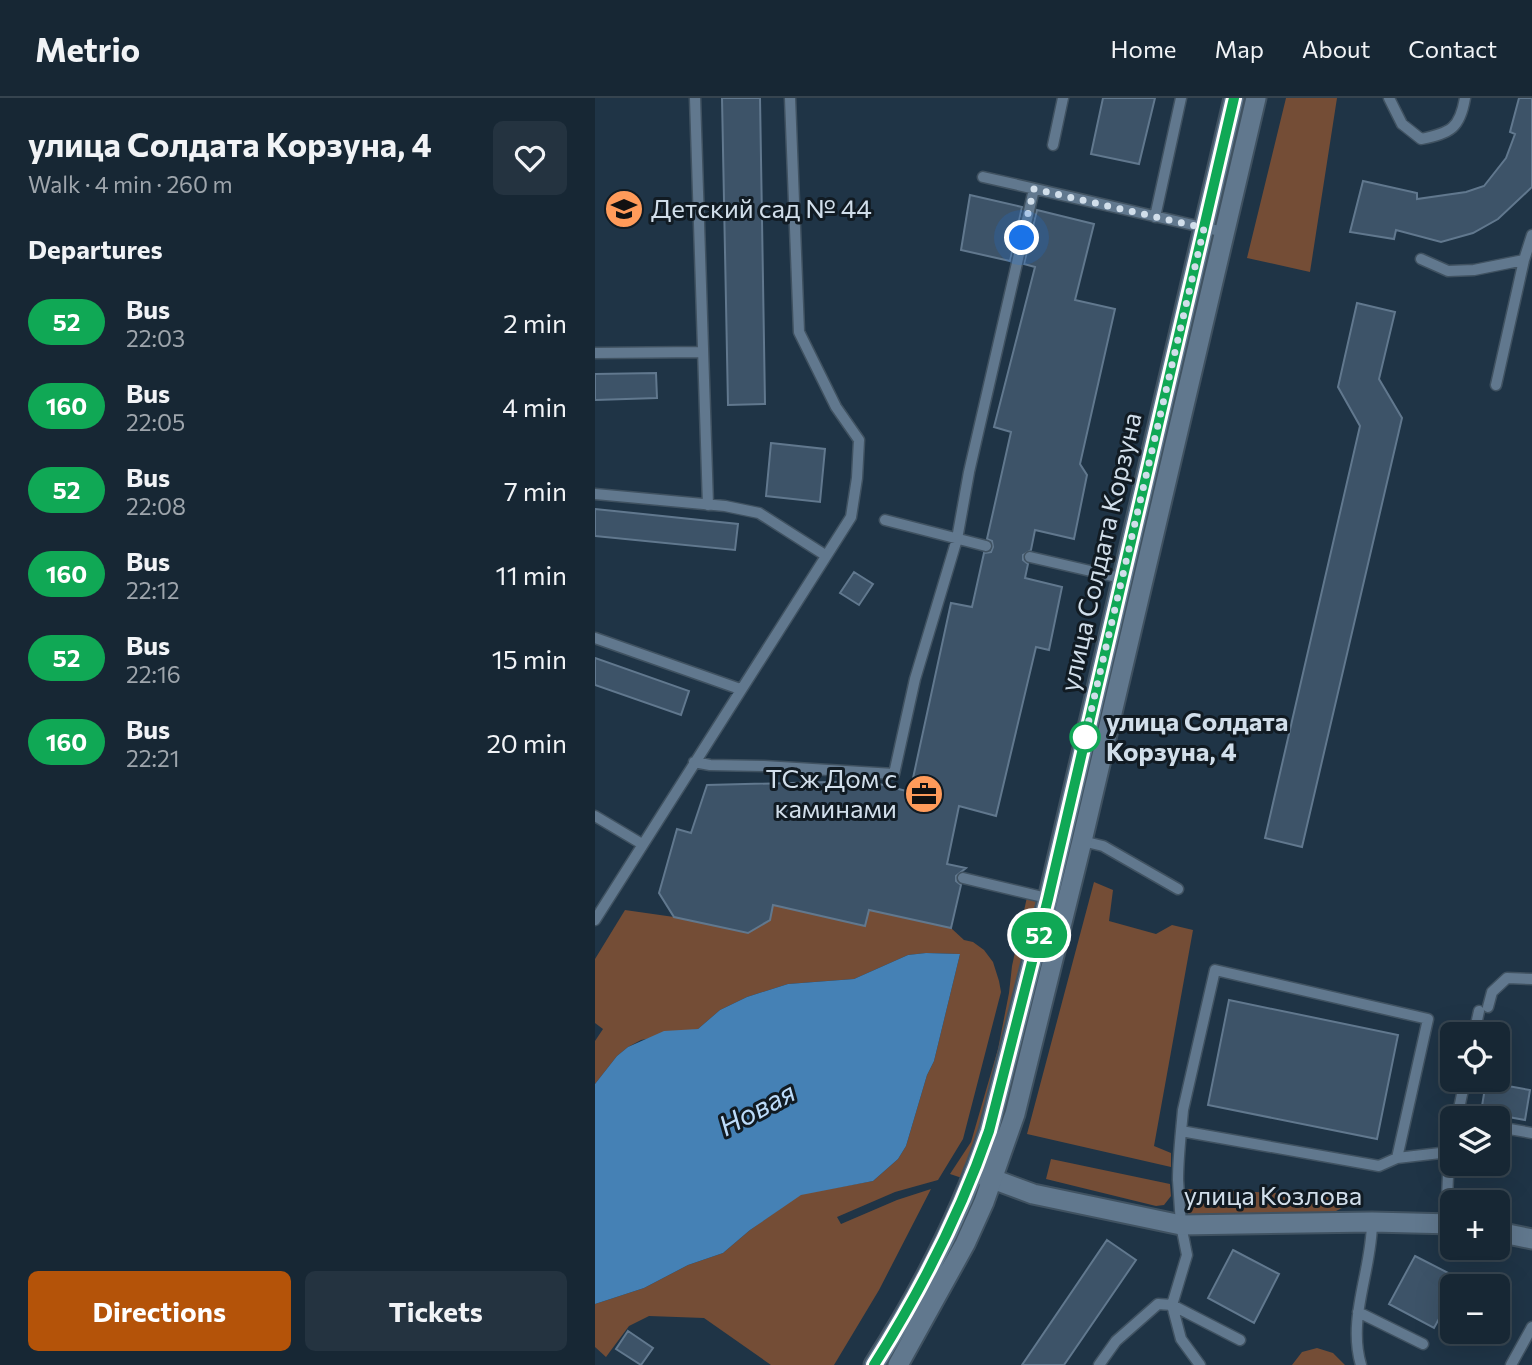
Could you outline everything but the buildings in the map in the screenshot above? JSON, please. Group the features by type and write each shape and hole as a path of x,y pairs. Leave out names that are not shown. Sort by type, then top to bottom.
{"street":[{"name":"улица Солдата Корзуна","path":"898,1365 965,1244 993,1180 1015,1114 1121,578 1234,98"},
{"name":"улица Солдата Корзуна","path":"874,1365 946,1235 974,1172 1057,901 1082,841 1256,98"},
{"name":"улица Козлова","path":"974,1172 1042,1196 1181,1225 1440,1223"},
{"path":"1510,1235 1532,1239"}],"lane":[{"path":"695,98 708,505"},
{"path":"595,920 851,517 859,440 836,407 799,332 790,98"},
{"path":"1053,145 1063,98"},
{"path":"1155,217 1181,98"},
{"path":"1389,98 1402,124 1421,139 1444,135 1461,120 1465,98"},
{"path":"983,177 1224,232"},
{"path":"694,762 894,774 915,680 957,539 969,472 1034,189"},
{"path":"1496,385 1532,235"},
{"path":"1421,259 1448,271 1474,270 1524,260"},
{"path":"595,353 703,352"},
{"path":"595,494 759,513 825,555"},
{"path":"885,520 986,546"},
{"path":"1030,556 1142,583"},
{"path":"595,638 740,689"},
{"path":"595,816 642,844"},
{"path":"1082,841 1103,846 1178,889"},
{"path":"963,878 1057,901"},
{"path":"1201,1365 1181,1339 1172,1304 1187,1255 1181,1225 1178,1180 1182,1110 1215,970 1428,1018 1397,1158"},
{"path":"1479,1022 1492,992 1507,978 1532,979"},
{"path":"1510,1129 1532,1133"},
{"path":"1181,1131 1379,1166 1397,1158 1440,1153"},
{"path":"1360,1365 1355,1347 1358,1312 1372,1245 1372,1222"},
{"path":"1099,1365 1116,1341 1158,1304 1172,1304 1240,1340"},
{"path":"1358,1312 1423,1344"},
{"path":"1511,1365 1530,1333"}],"shaded area":[{"path":"1286,98 1337,98 1310,272 1247,258"},
{"path":"1094,882 1113,890 1109,921 1156,934 1172,925 1193,930 1154,1146 1171,1153 1171,1167 1027,1134"},
{"path":"1027,897 1036,899 1039,904 1018,999 965,1179 950,1174 971,1142 998,1049"},
{"path":"773,905 864,926 869,910 951,928 964,940 973,942 984,950 993,962 1001,992 963,1139 938,1180 895,1192 837,1217 841,1224 931,1189 879,1290 834,1365 771,1365 704,1318 649,1316 629,1326 606,1357 595,1347 595,1304 644,1288 688,1265 723,1253 801,1194 873,1181 898,1159 906,1146 927,1075 934,1061 960,954 908,955 854,979 788,984 747,997 720,1010 698,1029 641,1040 628,1047 617,1056 595,1084 595,1041 603,1029 595,1023 595,959 625,910 674,917 748,933 770,920"},
{"path":"1051,1159 1170,1184 1171,1196 1164,1205 1156,1206 1046,1179"},
{"path":"1187,1189 1347,1196 1342,1208 1334,1212 1189,1216 1186,1209"},
{"path":"1317,1348 1333,1353 1345,1365 1292,1365 1302,1352"}],"water":[{"name":"Новая","path":"960,954 934,1061 927,1075 906,1146 898,1159 873,1181 801,1195 750,1230 723,1253 688,1265 644,1288 595,1304 595,1084 617,1056 628,1047 664,1031 698,1029 720,1010 747,997 788,984 854,979 908,955"}],"bus line":[{"name":"52","path":"874,1365 946,1235 989,1131 1048,899 1234,98"}],"place":[{"name":"Детский сад № 44","path":"624,209"},
{"name":"улица Солдата Корзуна, 4","path":"1085,737"},
{"name":"ТСж Дом с каминами","path":"924,794"}],"route":[{"path":"1022,238 1034,189 1204,228 1085,737"}]}
